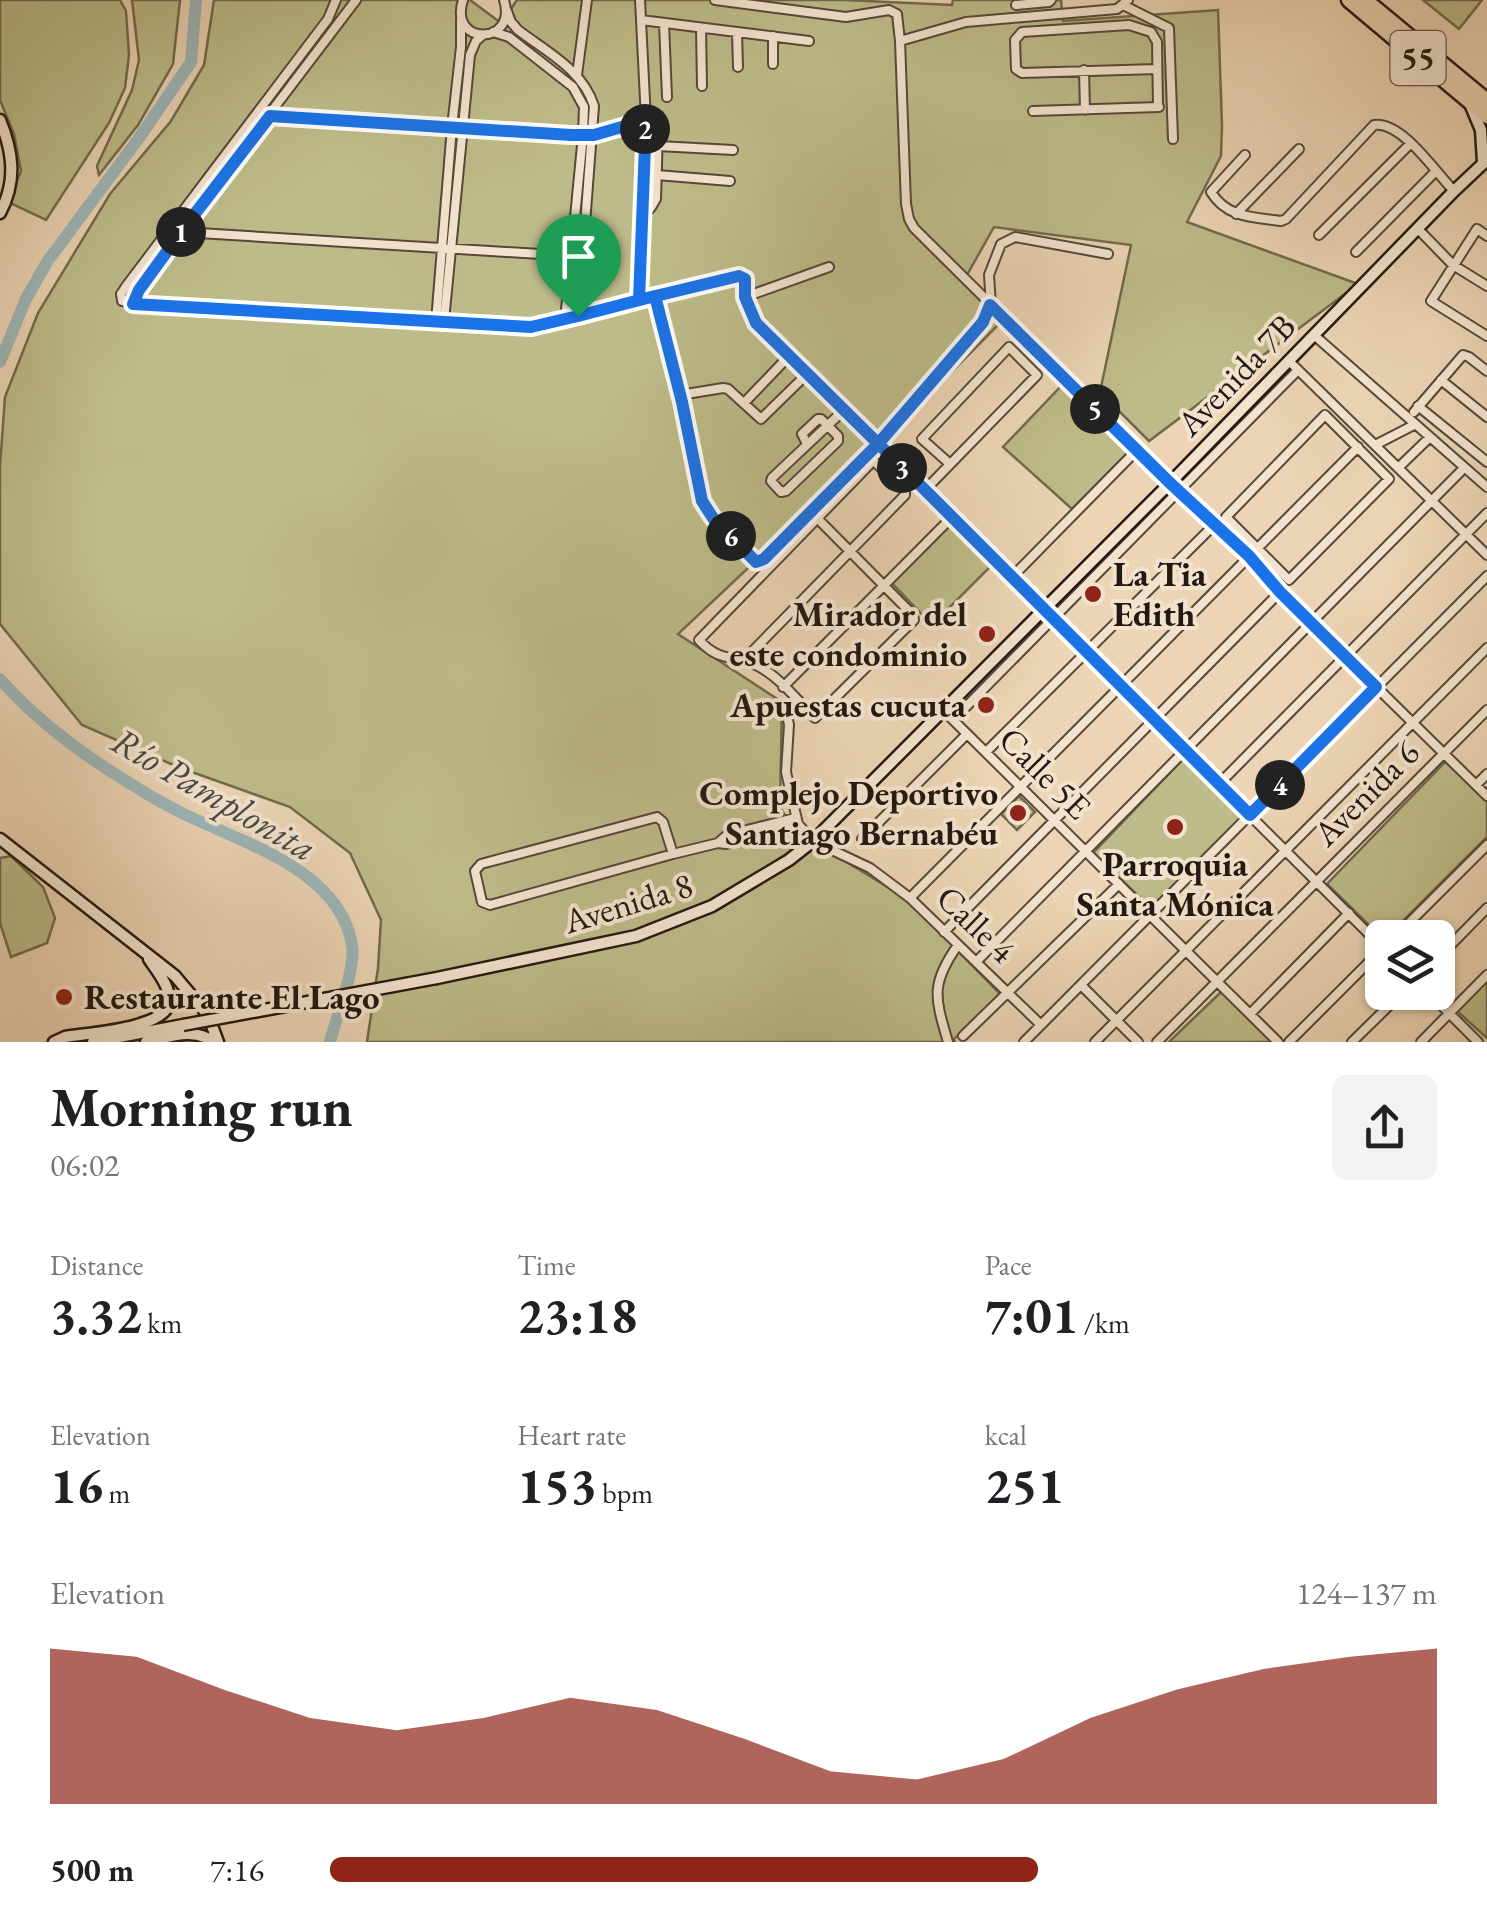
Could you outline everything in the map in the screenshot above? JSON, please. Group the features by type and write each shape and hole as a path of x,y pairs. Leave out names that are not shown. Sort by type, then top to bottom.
{"highway":[{"name":"55","path":"1348,0 1487,116"},
{"name":"55","path":"1365,0 1487,101"}],"street":[{"path":"336,0 328,19 127,284 122,300 133,304 531,327 739,276 745,279 745,297 756,323 1365,930"},
{"path":"133,304 184,228 356,0"},
{"path":"453,0 470,30 509,36 574,87 584,107 588,135 578,316"},
{"path":"447,248 463,0"},
{"path":"504,0 511,22 577,75 594,106 565,320"},
{"path":"577,75 587,0"},
{"path":"639,300 646,120 640,0"},
{"path":"714,0 846,17 889,10 898,18 908,219 990,305 1249,556 1280,592 1487,796"},
{"path":"1016,5 1051,0"},
{"path":"1068,0 1069,12"},
{"path":"900,42 966,22 1117,9 1126,3 1169,28 1174,139"},
{"path":"440,321 470,55 476,41 503,24 506,11"},
{"path":"641,20 809,41"},
{"path":"664,23 668,97"},
{"path":"1157,68 1018,72 1015,40 1022,32 1134,26 1154,34 1157,42 1158,108"},
{"path":"701,28 702,86"},
{"path":"737,32 738,67"},
{"path":"773,36 773,64"},
{"path":"564,64 580,53"},
{"path":"1084,70 1086,110"},
{"name":"Avenida 7B","path":"948,715 1485,161 1481,130 1467,100"},
{"path":"1034,112 1173,107"},
{"path":"270,116 588,135 646,120"},
{"path":"0,120 13,170 0,213"},
{"path":"1244,155 1212,192 1225,210 1236,214 1286,219 1374,125 1382,124 1396,130 1454,191"},
{"path":"642,209 650,209 655,203 658,130"},
{"path":"1319,235 1410,144"},
{"path":"658,146 733,150"},
{"path":"1236,214 1299,150"},
{"path":"1356,252 1435,172"},
{"path":"657,175 730,181"},
{"path":"0,199 10,186"},
{"path":"184,228 199,233 572,256"},
{"path":"1418,228 1454,266 1487,286"},
{"path":"1487,236 1476,229 1431,301 1487,336"},
{"path":"655,296 702,501 713,518 756,562 764,559 878,444 983,322 990,305 989,275 1001,244 1014,237 1108,254"},
{"path":"745,297 830,267"},
{"path":"1314,336 1486,484"},
{"path":"924,490 950,464 996,418 1038,375 1009,347 922,438 950,464"},
{"path":"1487,371 1463,355 1416,409 1487,462"},
{"path":"744,404 790,356"},
{"path":"1289,361 1487,555"},
{"name":"Avenida 7B","path":"1049,614 1180,492 1298,370"},
{"path":"680,395 728,389 760,420 807,374"},
{"path":"1441,380 1487,417"},
{"path":"968,391 978,400"},
{"path":"986,408 996,418"},
{"path":"827,425 844,410"},
{"path":"1326,415 1358,447 1390,479 1289,580 1226,517 1326,415"},
{"path":"818,419 827,425 838,441 786,491 780,492 771,480 807,444 802,434 818,419"},
{"path":"1375,445 1414,425"},
{"path":"1220,432 1230,440"},
{"path":"1398,468 1429,438"},
{"path":"910,898 1358,447"},
{"path":"1012,577 1137,450"},
{"path":"744,661 850,553 905,495 905,490 874,461 817,518 699,640 718,656 757,666 816,718 914,620 913,615 850,553 817,518"},
{"path":"976,962 1464,468"},
{"path":"1220,784 1487,512"},
{"path":"783,687 952,517"},
{"path":"986,752 1216,524"},
{"path":"1024,1042 1487,576"},
{"path":"944,932 1280,592"},
{"path":"1095,1042 1487,648"},
{"path":"778,707 787,715 789,725 786,772 796,821 814,841"},
{"name":"Avenida 6","path":"1157,1042 1487,710"},
{"name":"Calle 5E","path":"948,715 1278,1042"},
{"name":"Avenida 8","path":"93,1042 437,978 636,936 712,906 789,860 948,715"},
{"path":"862,839 967,734"},
{"path":"1476,786 1487,774"},
{"path":"672,854 664,822 657,818 482,864 476,871 482,902 490,904 718,844 727,836 796,821"},
{"path":"0,839 176,976 208,1015 216,1042"},
{"name":"Calle 4","path":"814,841 870,868 910,898 1041,1026"},
{"path":"1412,920 1487,845"},
{"path":"0,852 14,850"},
{"path":"963,1036 1119,884"},
{"path":"1455,941 1487,908"},
{"path":"1250,1014 1349,914"},
{"path":"948,1042 937,1005 938,978 958,945"},
{"path":"54,1042 147,1023 162,1015 169,1000 167,990 143,950"},
{"path":"1290,1042 1365,965"},
{"path":"1422,1042 1487,975"},
{"path":"1081,985 1138,1042"},
{"path":"1352,1042 1385,1010"},
{"path":"1445,1010 1478,1042"},
{"path":"146,1042 191,1033 216,1042"}],"shaded area":[{"path":"0,0 120,0 126,11 129,55 125,88 109,123 46,220 8,202 21,171 14,134 0,100"},
{"path":"132,0 180,0 173,64 138,125 99,175 97,166 132,90 139,60"},
{"path":"214,0 470,0 501,23 517,0 845,0 952,5 953,0 1061,0 1063,21 1218,10 1221,156 1187,222 1358,284 1149,441 1100,392 1131,245 994,227 967,275 1008,315 886,438 678,634 782,702 780,807 793,829 907,899 1000,994 955,1042 367,1042 381,920 350,853 290,807 178,767 82,725 0,624 0,466 5,397 38,313 110,194 171,121 204,65"},
{"path":"1423,0 1482,0 1459,29"},
{"path":"1064,383 1131,450 1072,509 1003,447"},
{"path":"951,522 992,565 932,625 891,582"},
{"path":"1185,757 1247,816 1153,910 1093,853"},
{"path":"1447,760 1487,801 1487,837 1404,920 1365,921 1327,884"},
{"name":"Complejo Deportivo Santiago Bernabéu","path":"1019,796 1035,812 1017,830 1001,814"},
{"path":"11,856 43,887 55,918 47,943 11,957 0,923 0,858"},
{"path":"1487,980 1487,1038 1457,1011"},
{"path":"1222,991 1273,1042 1169,1042"}],"waterway":[{"name":"Río Pamplonita","path":"0,362 26,299 47,262 191,62 196,0"},
{"name":"Río Pamplonita","path":"0,679 45,723 95,761 171,807 286,862 329,897 344,919 352,945 348,980 330,1042"}],"place":[{"name":"La Tia Edith","path":"1093,594"},
{"name":"Mirador del este condominio","path":"987,634"},
{"name":"Apuestas cucuta","path":"986,705"},
{"name":"Complejo Deportivo Santiago Bernabéu","path":"1018,813"},
{"name":"Parroquia Santa Mónica","path":"1175,827"},
{"name":"Restaurante El Lago","path":"64,997"}],"route":[{"path":"578,316 531,327 133,304 184,228 270,116 571,135 594,135 646,120 639,300 655,296 739,276 745,279 745,297 756,323 807,374 878,444 918,483 1250,815 1376,687 1249,556 990,305 983,322 878,444 764,559 756,562 713,518 702,501 655,296 578,316"}]}
